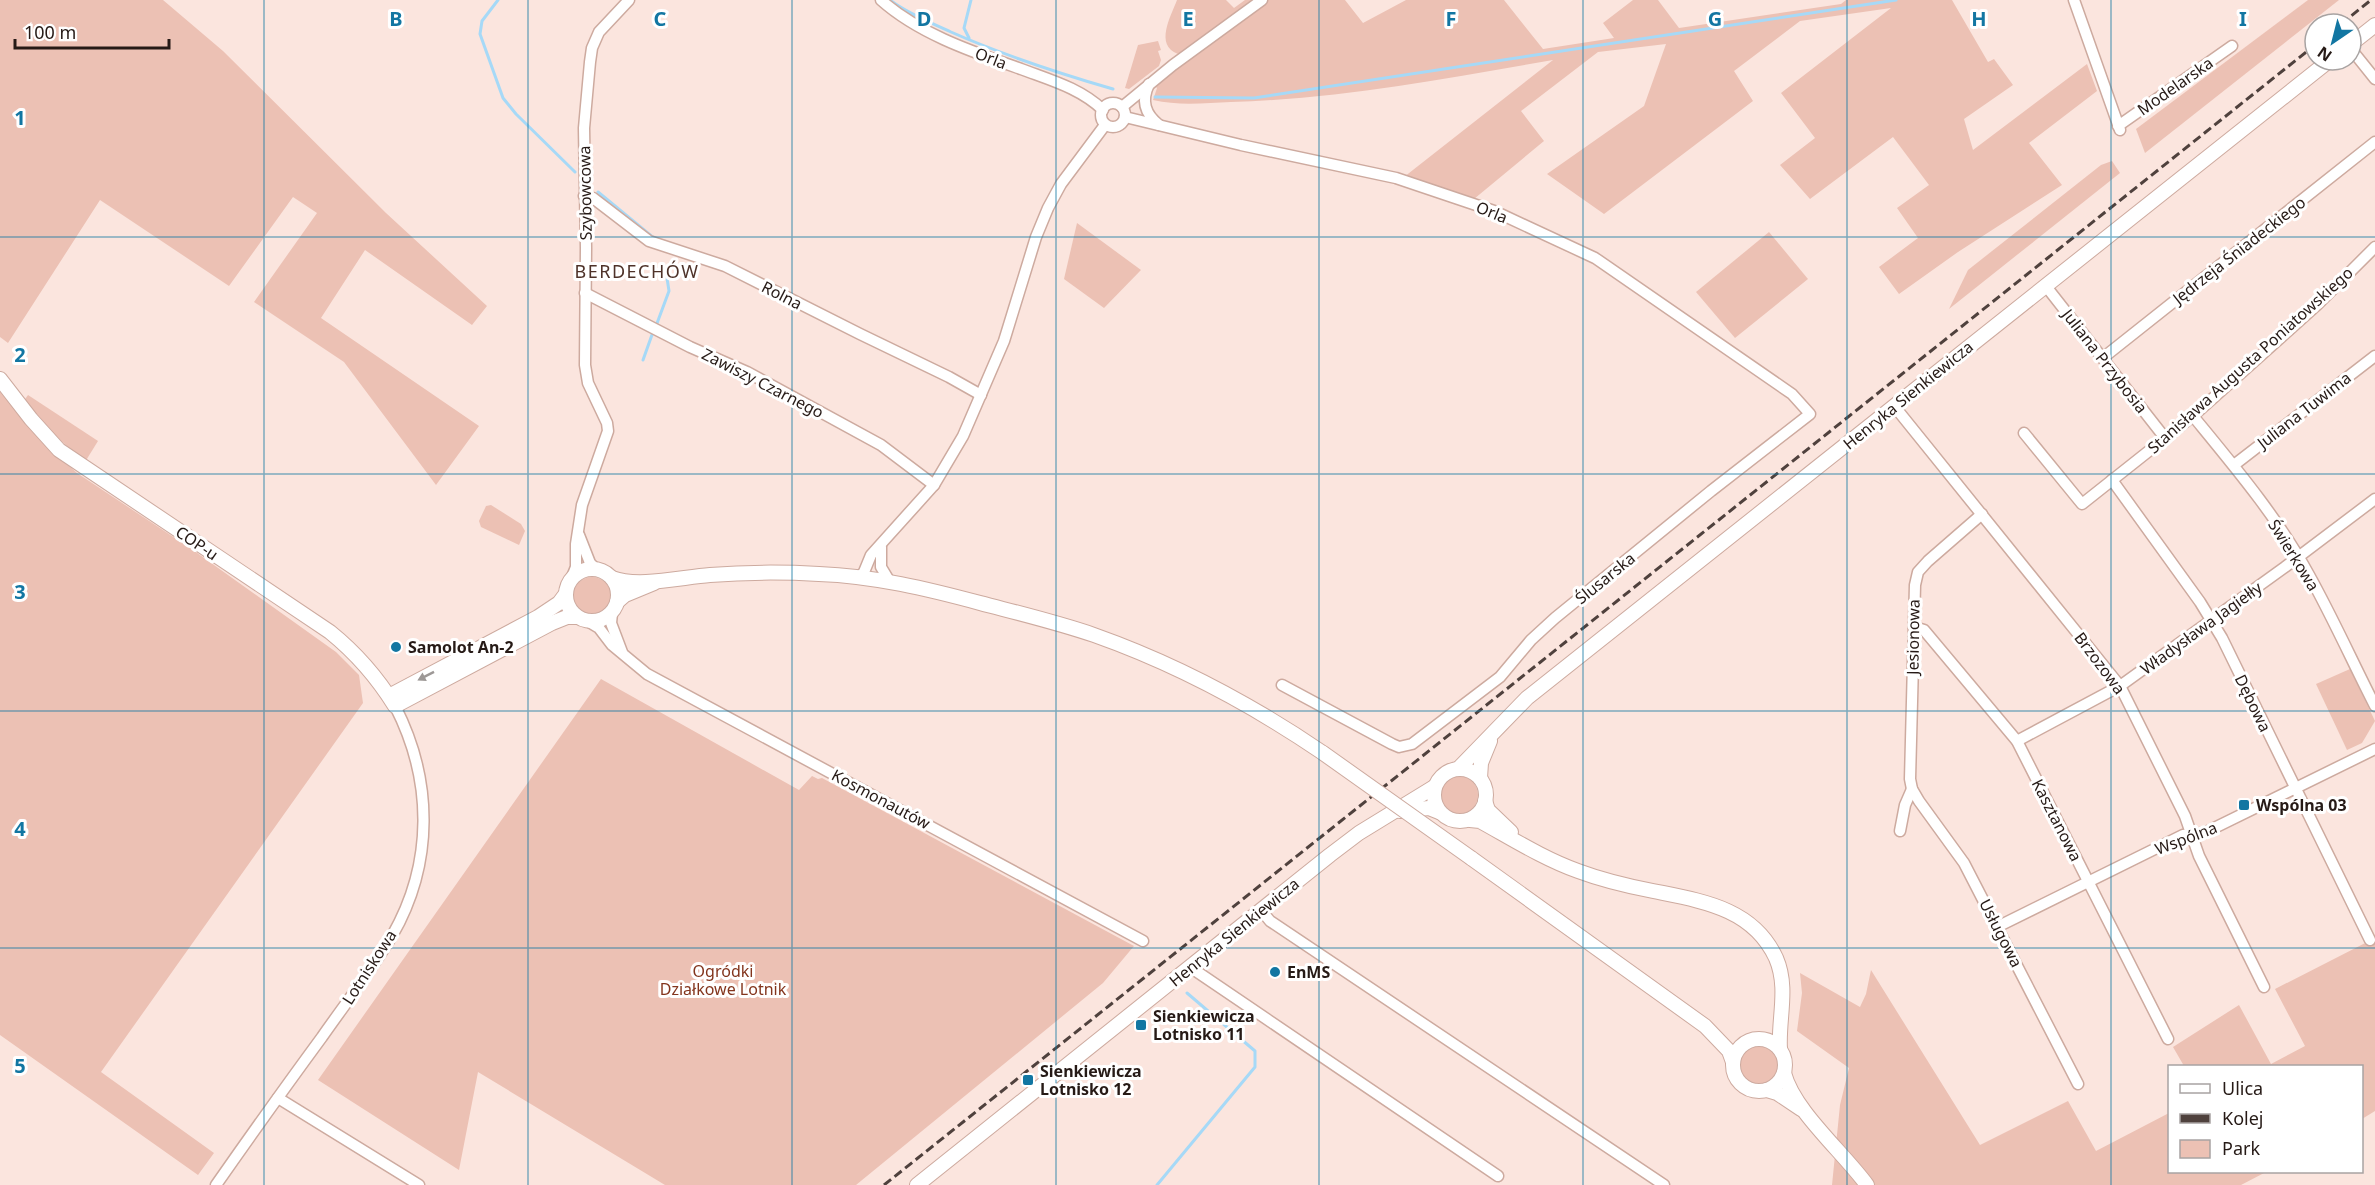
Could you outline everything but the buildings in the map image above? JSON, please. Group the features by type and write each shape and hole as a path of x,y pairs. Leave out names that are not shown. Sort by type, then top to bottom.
{"main road":[{"path":"2363,34 2375,24"},
{"name":"Henryka Sienkiewicza","path":"1458,769 1527,698 2315,72"},
{"name":"COP-u","path":"0,379 59,450 330,632 365,664 392,701"},
{"path":"583,620 568,608 565,595 572,577 584,570 596,569 622,582 655,582 699,576 761,572 822,574 890,582 944,593 1093,635 1150,657 1234,697 1323,753 1705,1026 1737,1041 1770,1041 1780,1049 1785,1060 1784,1073 1787,1082 1806,1112 1867,1185"},
{"path":"612,578 618,589 615,608"},
{"path":"392,701 567,617 601,620 625,595 655,582"},
{"path":"392,701 525,625 559,603 565,595"},
{"name":"Henryka Sienkiewicza","path":"1480,778 1481,763 1491,736"},
{"path":"1521,842 1488,810 1485,789 1480,778 1470,771 1458,769 1446,773 1434,787 1434,800 1439,812 1456,822 1480,820 1521,842 1575,870 1605,880 1716,905 1740,917 1761,935 1777,961 1781,977 1780,1049"},
{"name":"Henryka Sienkiewicza","path":"917,1185 1359,833 1434,787"},
{"path":"1470,820 1480,812 1485,801"},
{"name":"Henryka Sienkiewicza","path":"1397,811 1430,808 1439,812"},
{"path":"1733,1062 1738,1050 1767,1033 1782,1008"},
{"path":"1705,1026 1729,1052 1735,1075 1742,1085 1754,1091 1767,1090 1777,1093 1806,1112"},
{"path":"1767,1090 1778,1084 1784,1073"}],"street":[{"name":"Szybowcowa","path":"572,577 576,567 576,544 582,505 608,431 607,423 588,382 585,365 584,128 592,48 599,32 629,0"},
{"name":"Orla","path":"881,0 897,14 918,26 975,52 1064,85 1091,99 1102,110"},
{"path":"1105,125 1118,126 1124,112 1149,84 1262,0"},
{"name":"Modelarska","path":"2074,0 2119,128 2232,46"},
{"path":"2363,64 2375,79"},
{"path":"1149,84 1146,91 1146,110 1160,126"},
{"path":"1105,125 1102,121 1102,110 1112,103 1124,112"},
{"name":"Orla","path":"1124,112 1160,126 1396,178 1494,211 1595,258 1792,394 1810,414"},
{"path":"858,578 864,572 872,555 934,485 963,436 1004,340 1036,237 1048,208 1071,170 1105,125"},
{"name":"Jędrzeja Śniadeckiego","path":"2104,357 2375,142"},
{"name":"Rolna","path":"584,196 593,198 649,241 725,266 981,395"},
{"name":"Stanisława Augusta Poniatowskiego","path":"2025,433 2082,504 2193,416 2317,305 2375,247"},
{"name":"Juliana Przybosia","path":"2045,285 2104,357 2165,438"},
{"name":"Zawiszy Czarnego","path":"585,293 690,347 747,372 881,445 934,485"},
{"name":"Juliana Tuwima","path":"2234,465 2375,356"},
{"name":"Brzozowa","path":"1895,407 2120,686 2185,816 2199,856 2264,987"},
{"name":"Ślusarska","path":"1282,686 1392,744 1406,747 1412,744 1500,677 1531,640 1555,618 1810,414"},
{"name":"Świerkowa","path":"2193,416 2234,465 2299,557 2375,706"},
{"name":"Dębowa","path":"2112,480 2211,620 2370,940"},
{"name":"Władysława Jagiełły","path":"2017,741 2120,686 2299,557 2375,499"},
{"name":"Jesionowa","path":"1912,789 1910,779 1915,585 1918,572 1982,514"},
{"name":"Szybowcowa","path":"579,536 590,563 596,569"},
{"path":"881,547 881,567 890,582"},
{"name":"Kosmonautów","path":"615,608 611,623 622,652"},
{"name":"Kosmonautów","path":"583,620 599,628 612,645 647,674 1143,941"},
{"name":"Kasztanowa","path":"1914,627 1924,630 2017,741 2168,1039"},
{"name":"Lotniskowa","path":"216,1185 392,935 415,885 423,843 423,796 415,754 405,726 392,701"},
{"name":"Wspólna","path":"1997,927 2183,835 2204,832 2375,749"},
{"path":"1900,831 1905,805 1912,789"},
{"name":"Usługowa","path":"1912,789 1964,863 2078,1084"},
{"path":"1261,910 1270,921 1664,1185"},
{"path":"1190,967 1498,1176"},
{"path":"278,1098 419,1185"}],"green space":[{"path":"0,0 163,0 223,51 386,213 487,306 472,325 365,250 321,318 479,426 436,485 344,362 254,302 317,213 293,197 229,286 100,200 8,343 0,337"},
{"path":"1177,0 1226,0 1234,8 1245,0 1253,0 1178,54 1171,50 1166,37 1168,22"},
{"path":"1268,0 1345,0 1363,23 1406,0 1504,0 1543,49 1614,38 1603,23 1633,0 1658,0 1679,28 1841,4 1846,0 1952,0 1988,62 1994,59 2013,85 1964,119 1973,150 2087,64 2097,91 2029,143 2062,185 1958,252 1899,294 1879,267 1918,238 1897,208 1929,185 1893,137 1810,199 1780,165 1815,138 1781,93 1891,8 1800,21 1734,71 1753,101 1604,214 1547,174 1644,106 1666,44 1598,52 1521,111 1544,141 1474,199 1404,177 1553,60 1393,87 1312,97 1192,104 1153,100 1157,88 1155,86"},
{"path":"2308,0 2339,0 2324,12 2303,12 2303,28 2145,153 2136,129"},
{"path":"1158,41 1161,50 1158,51 1161,60 1159,66 1129,89 1125,88 1138,45"},
{"path":"2112,161 2120,173 1949,309 1968,270 2101,165"},
{"path":"1077,223 1141,270 1104,308 1064,279"},
{"path":"1769,232 1808,279 1735,338 1696,292"},
{"path":"0,389 47,446 77,473 193,550 336,652 359,675 363,703 101,1072 214,1153 198,1175 0,1035"},
{"path":"28,395 98,441 85,462 49,430 23,402"},
{"path":"491,505 521,524 525,531 519,545 481,527 479,521 486,506"},
{"path":"592,577 606,582 611,596 606,610 592,615 578,610 573,596 578,582"},
{"path":"2350,669 2375,721 2362,743 2347,750 2316,684"},
{"name":"Ogródki Działkowe Lotnik","path":"601,679 799,790 812,776 822,778 1134,946 1103,983 856,1185 665,1185 478,1072 459,1170 318,1080"},
{"path":"1459,776 1466,777 1472,782 1477,788 1477,802 1472,808 1466,813 1459,814 1452,813 1446,808 1441,802 1440,795 1441,788 1446,782 1452,777"},
{"path":"2375,938 2375,1111 2363,1118 2363,1065 2183,1065 2173,1047 2239,1005 2271,1064 2305,1046 2275,989"},
{"path":"1871,970 1980,1145 2068,1101 2096,1151 2168,1114 2168,1173 2264,1173 2241,1185 1832,1185 1840,1105 1849,1068 1797,1031 1802,993 1800,973 1860,1007 1866,994"},
{"path":"1759,1046 1772,1052 1778,1065 1772,1078 1759,1084 1746,1078 1740,1065 1746,1052"}],"waterway":[{"path":"498,0 482,21 480,34 503,98 516,114 575,172"},
{"path":"890,0 919,18 991,48 1113,89"},
{"path":"969,38 964,28 971,0"},
{"path":"1155,97 1254,98 1896,0"},
{"path":"598,192 655,239"},
{"path":"656,326 669,291 667,278"},
{"path":"643,360 653,332"},
{"path":"1157,1185 1255,1067 1255,1051 1187,993"}],"railway":[{"path":"2356,12 2371,0"},
{"path":"884,1185 2303,55"}],"place":[{"name":"Samolot An-2","path":"396,647"},
{"name":"Wspólna 03","path":"2244,805"},
{"name":"EnMS","path":"1275,972"},
{"name":"Sienkiewicza Lotnisko 11","path":"1141,1025"},
{"name":"Sienkiewicza Lotnisko 12","path":"1028,1080"}],"district":[{"name":"BERDECHÓW","path":"637,272"}]}
